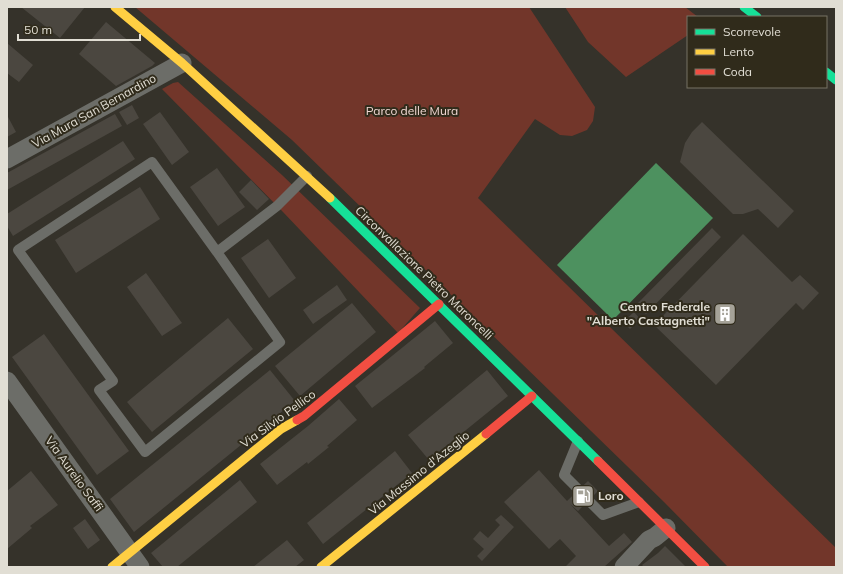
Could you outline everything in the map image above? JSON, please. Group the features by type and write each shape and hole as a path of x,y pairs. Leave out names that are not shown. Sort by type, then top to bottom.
{"street":[{"name":"Circonvallazione Pietro Maroncelli","path":"115,7 182,63 307,176 705,567"},
{"path":"744,7 756,16"},
{"name":"Via Mura San Bernardino","path":"7,159 182,63"},
{"path":"827,73 836,80"},
{"name":"Via Silvio Pellico","path":"112,567 135,560 281,429 304,416 439,304"},
{"name":"Via Aurelio Saffi","path":"7,381 135,560"},
{"name":"Via Massimo d'Azeglio","path":"321,567 512,414 532,396"},
{"path":"624,567 649,540 666,528"}],"lane":[{"path":"152,162 217,252 280,342 145,452 99,390 113,381 18,250 152,162"},
{"path":"217,252 276,206 307,176"},
{"path":"578,441 564,475 579,490"},
{"path":"588,500 602,515 639,502"}],"green space":[{"name":"Parco delle Mura","path":"135,7 529,7 595,107 593,121 587,130 572,136 560,135 535,119 478,198 836,548 836,567 728,567 664,502 292,140"},
{"path":"565,7 685,7 697,16 687,16 687,36 626,77 588,42"},
{"path":"178,82 282,175 420,308 398,333 283,212 162,89"}],"shaded area":[{"path":"656,163 713,218 613,320 557,265"}],"building":[{"path":"21,7 85,7 60,38"},
{"path":"106,22 155,63 116,86 79,54"},
{"path":"7,43 33,65 19,82 7,73"},
{"path":"132,105 139,118 127,125 119,112"},
{"path":"160,112 189,152 172,165 143,124"},
{"path":"115,114 122,126 7,190 7,173"},
{"path":"7,115 16,132 7,137"},
{"path":"702,122 794,211 778,228 758,209 743,214 733,214 680,162 685,143 692,132"},
{"path":"123,141 135,159 13,236 7,226 7,214"},
{"path":"217,168 245,207 218,226 190,187"},
{"path":"251,180 269,199 257,210 239,192"},
{"path":"140,187 160,219 76,273 55,240"},
{"path":"712,228 721,237 646,314 636,305"},
{"name":"Centro Federale \"Alberto Castagnetti\"","path":"743,234 792,282 800,275 819,293 803,310 796,303 716,385 654,325"},
{"path":"268,239 296,278 269,298 241,258"},
{"path":"146,273 182,323 162,336 127,287"},
{"path":"337,285 347,300 313,324 303,310"},
{"path":"352,303 376,332 300,396 275,366"},
{"path":"634,312 640,319 630,329 623,322"},
{"path":"228,318 253,349 152,432 127,402"},
{"path":"435,321 453,343 424,367 425,368 372,408 355,386"},
{"path":"44,334 129,451 97,475 12,357"},
{"path":"270,370 295,401 134,532 110,499"},
{"path":"487,370 508,396 429,460 408,435"},
{"path":"339,399 357,420 327,446 329,447 308,464 307,462 277,485 260,464"},
{"path":"395,451 412,473 323,544 307,523"},
{"path":"539,470 567,501 588,481 598,491 578,511 570,504 609,546 624,533 632,542 604,567 565,567 576,556 560,539 549,549 504,502"},
{"path":"31,471 58,505 30,526 32,528 7,549 7,491"},
{"path":"240,480 257,502 177,567 163,567 151,553"},
{"path":"501,515 514,527 482,561 477,556 484,549 473,539 480,531 488,538 500,525 495,520"},
{"path":"85,519 100,540 88,549 73,528"},
{"path":"287,540 304,560 295,567 253,567"},
{"path":"665,546 686,567 644,567 642,565 658,553"}],"traffic: fast":[{"path":"744,7 756,16"},
{"path":"827,73 836,80"},
{"path":"330,198 598,461"}],"traffic: slow":[{"path":"115,7 182,63 330,198"},
{"path":"112,567 281,429 297,420"},
{"path":"321,567 486,434"}],"traffic: jam":[{"path":"297,420 304,416 439,304"},
{"path":"486,434 532,396"},
{"path":"598,461 705,567"}],"place":[{"name":"Centro Federale \"Alberto Castagnetti\"","path":"725,314"},
{"name":"Loro","path":"583,496"}]}
